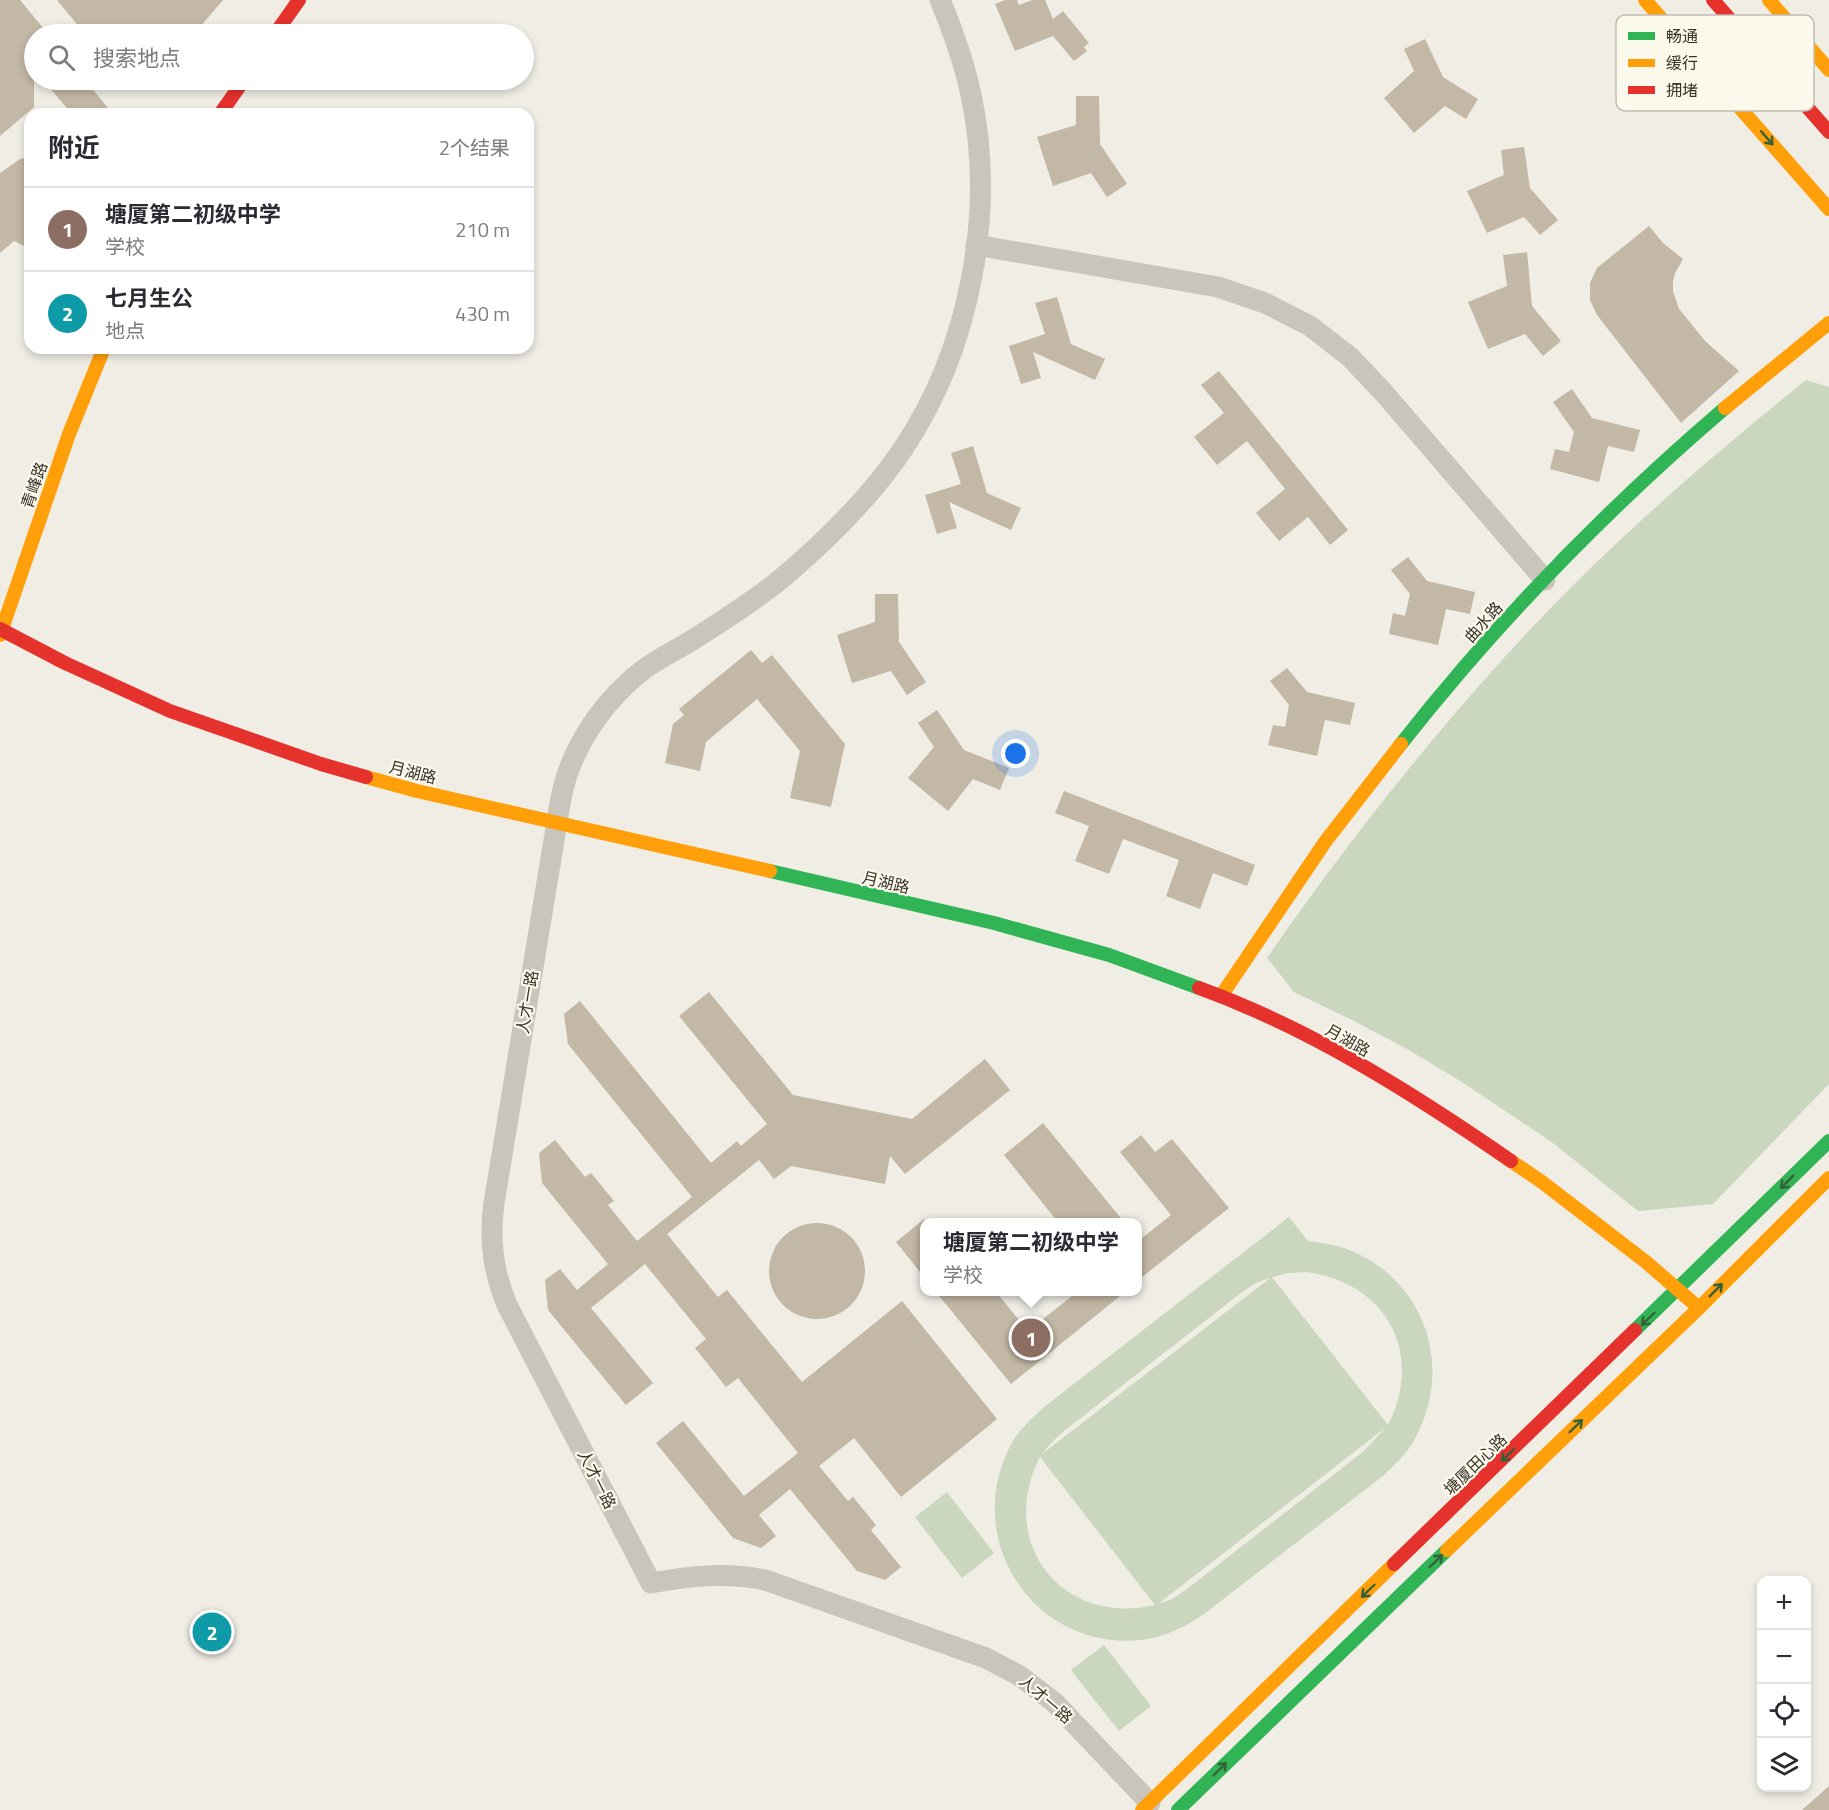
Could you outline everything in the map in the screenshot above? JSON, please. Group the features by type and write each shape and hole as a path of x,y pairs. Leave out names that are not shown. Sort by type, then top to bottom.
{"street":[{"path":"282,24 299,0"},
{"path":"556,822 566,777 585,735 611,699 645,668 734,614 781,579 824,540 867,496 904,448 934,394 957,338 972,279 980,218 980,157 973,106 955,37 940,0"},
{"path":"1645,0 1658,15"},
{"path":"1713,0 1726,15"},
{"path":"1769,0 1782,15"},
{"path":"1814,52 1829,70"},
{"path":"224,108 237,90"},
{"path":"1743,111 1829,209"},
{"path":"1811,111 1829,132"},
{"path":"976,245 1218,287 1265,303 1310,326 1350,357 1384,393 1545,580"},
{"name":"曲水路","path":"1221,996 1272,917 1362,793 1466,666 1545,580 1628,496 1697,432 1829,324"},
{"name":"青峰路","path":"1,631 69,434 102,354"},
{"name":"月湖路","path":"1,631 64,663 170,711 321,764 417,791 994,923 1109,955 1221,996 1282,1022 1387,1081 1462,1127 1542,1182 1679,1289 1699,1308"},
{"name":"人才一路","path":"556,822 494,1203 491,1244 494,1265 507,1305 651,1583 709,1575 765,1580 986,1658 1020,1676 1054,1702 1146,1806"},
{"name":"塘厦田心路","path":"1146,1806 1829,1141"},
{"path":"1178,1810 1699,1308 1829,1178"}],"green space":[{"path":"1806,380 1829,387 1829,1084 1713,1204 1638,1211 1553,1143 1462,1082 1407,1049 1294,992 1267,958 1391,791 1457,711 1527,633 1627,533 1733,440"},
{"path":"1289,1217 1308,1241 1352,1251 1378,1265 1399,1284 1415,1306 1426,1331 1432,1358 1432,1385 1426,1413 1411,1445 1384,1475 1204,1614 1174,1631 1141,1640 1102,1639 1067,1627 1038,1607 1016,1580 1001,1549 995,1514 999,1477 1013,1441 1023,1427 1044,1407","holes":["1306,1272 1334,1278 1358,1290 1377,1306 1391,1325 1399,1348 1402,1372 1398,1398 1388,1425 1272,1277","1269,1278 1042,1454 1064,1431 1256,1283","1385,1428 1364,1451 1187,1589 1172,1599 1158,1604","1040,1457 1155,1605 1122,1608 1092,1603 1066,1590 1046,1571 1033,1547 1026,1519 1028,1489"]},
{"path":"947,1492 994,1553 962,1578 915,1517"},
{"path":"1104,1645 1151,1706 1119,1731 1071,1670"}],"building":[{"path":"0,0 20,0 40,24 24,24 24,90 34,90 34,107 24,108 24,116 0,136"},
{"path":"57,0 223,0 203,24 77,24"},
{"path":"1005,0 1017,0 1019,5 1032,0 1045,0 1053,19 1063,11 1089,43 1084,47 1087,51 1074,61 1053,36 1015,51 995,4"},
{"path":"1425,39 1443,77 1478,99 1466,119 1445,106 1414,133 1384,98 1414,71 1404,49"},
{"path":"52,90 93,90 108,108 67,108"},
{"path":"1076,96 1099,96 1100,144 1127,184 1107,197 1091,173 1053,186 1037,137 1076,125"},
{"path":"1524,147 1530,188 1558,220 1540,235 1524,217 1487,233 1467,191 1504,175 1501,150"},
{"path":"24,158 24,246 14,241 0,253 0,173"},
{"path":"1649,226 1663,243 1683,259 1673,282 1673,291 1679,309 1706,342 1739,371 1681,423 1597,315 1590,300 1590,283 1597,268"},
{"path":"1527,252 1532,306 1561,341 1543,356 1525,334 1488,349 1468,302 1507,286 1503,255"},
{"path":"1057,297 1071,344 1105,359 1095,380 1033,352 1041,378 1021,384 1009,346 1045,334 1035,303"},
{"path":"1219,371 1348,530 1330,545 1308,517 1279,541 1256,513 1285,489 1247,441 1217,465 1194,437 1224,413 1201,385"},
{"path":"1572,389 1592,418 1640,430 1634,452 1608,446 1599,482 1550,469 1555,449 1569,452 1574,432 1553,402"},
{"path":"973,446 987,493 1021,508 1011,530 949,502 957,528 937,534 925,495 961,484 951,453"},
{"path":"1408,557 1427,581 1475,592 1470,614 1446,609 1438,645 1389,634 1393,613 1405,616 1410,594 1391,570"},
{"path":"875,594 898,594 899,642 926,682 907,695 891,671 852,683 837,635 875,622"},
{"path":"751,650 762,663 772,655 845,744 831,807 790,798 800,751 757,699 706,742 700,771 665,763 673,724 684,715 679,709"},
{"path":"1287,668 1307,692 1355,703 1350,725 1325,720 1317,756 1268,745 1273,725 1285,727 1289,705 1270,681"},
{"path":"937,710 964,750 1009,768 1000,790 973,779 948,811 908,778 934,747 918,723"},
{"path":"1064,791 1255,865 1247,886 1213,873 1200,909 1166,896 1179,860 1123,839 1109,874 1075,861 1089,826 1055,813"},
{"path":"709,992 793,1095 912,1119 985,1059 1010,1090 905,1174 890,1156 885,1184 791,1166 774,1179 759,1160 667,1234 718,1297 727,1290 802,1382 902,1301 997,1419 901,1497 854,1438 819,1466 848,1501 853,1497 876,1525 871,1530 901,1567 885,1580 857,1571 790,1489 759,1515 776,1536 761,1548 733,1538 656,1443 683,1421 744,1496 798,1453 738,1378 726,1387 695,1348 706,1339 645,1264 591,1308 653,1383 626,1405 548,1310 545,1280 560,1269 577,1290 608,1264 542,1183 539,1153 555,1140 585,1177 591,1173 614,1201 608,1205 637,1241 692,1197 568,1044 564,1014 580,1001 711,1163 737,1141 741,1146 767,1124 679,1016"},
{"path":"1043,1123 1121,1218 1055,1218 1004,1155"},
{"path":"1141,1135 1155,1152 1172,1139 1229,1208 1142,1277 1142,1238 1171,1215 1120,1152"},
{"path":"920,1222 920,1272 896,1242"},
{"path":"817,1223 835,1227 851,1237 861,1253 865,1271 861,1289 851,1305 835,1315 817,1319 799,1315 783,1305 773,1289 769,1271 773,1253 783,1237 799,1227"},
{"path":"939,1296 999,1296 1028,1331 1072,1296 1120,1296 1011,1384"},
{"path":"1829,1786 1829,1810 1802,1810"}],"traffic: fast":[{"path":"1401,744 1476,654 1555,568 1638,486 1725,408"},
{"path":"770,871 994,923 1109,955 1199,988"},
{"path":"1635,1330 1829,1141"},
{"path":"1178,1810 1447,1550"}],"traffic: slow":[{"path":"1645,0 1658,15"},
{"path":"1769,0 1782,15"},
{"path":"1814,52 1829,70"},
{"path":"1743,111 1829,209"},
{"path":"1725,408 1829,323"},
{"path":"0,635 69,434 102,354"},
{"path":"1221,996 1325,842 1401,744"},
{"path":"366,777 417,791 770,871"},
{"path":"1511,1161 1646,1262 1699,1308"},
{"path":"1447,1550 1699,1308 1829,1178"},
{"path":"1142,1810 1394,1564"}],"traffic: jam":[{"path":"282,24 299,0"},
{"path":"1713,0 1726,15"},
{"path":"224,108 237,90"},
{"path":"1811,111 1829,132"},
{"path":"0,629 65,663 170,711 321,764 366,777"},
{"path":"1199,988 1281,1022 1360,1064 1437,1111 1511,1161"},
{"path":"1394,1564 1635,1330"}],"place":[{"name":"塘厦第二初级中学","path":"1031,1338"},
{"name":"七月生公","path":"212,1632"}]}
